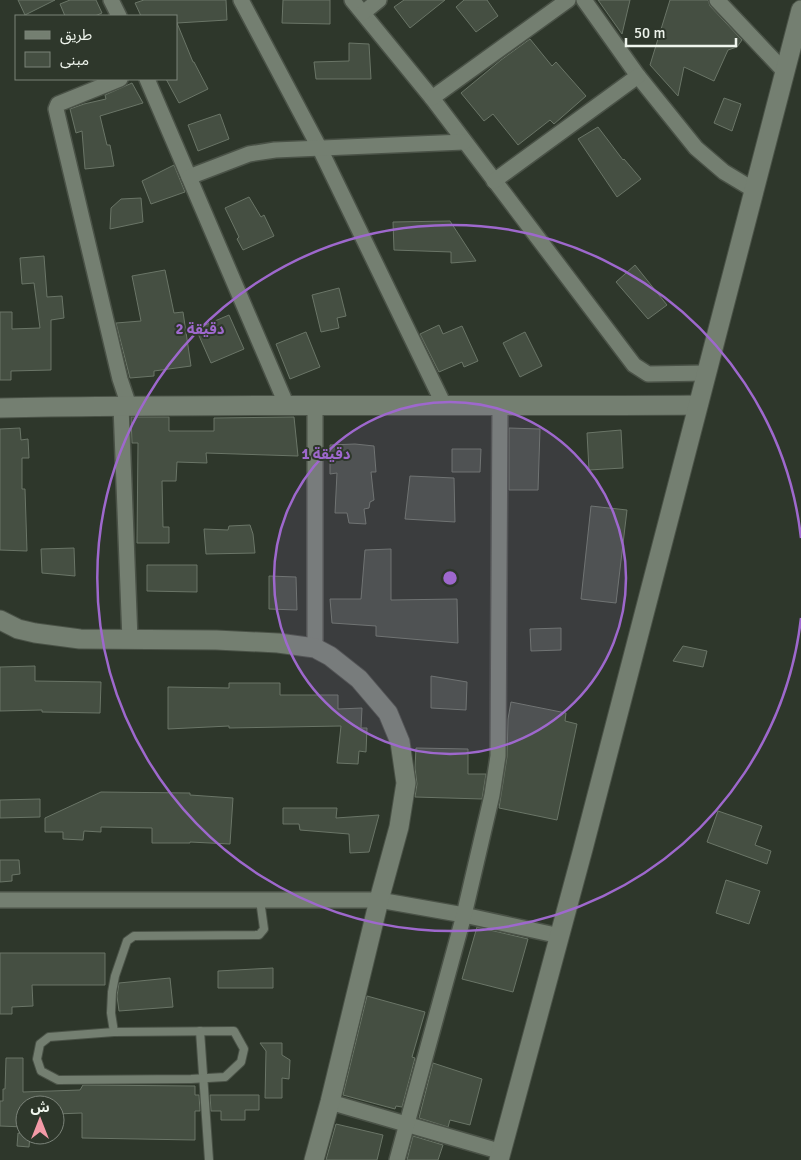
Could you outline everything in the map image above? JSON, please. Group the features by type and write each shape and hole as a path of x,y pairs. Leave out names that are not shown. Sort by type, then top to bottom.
{"street":[{"path":"111,0 118,15"},
{"path":"242,0 320,149 444,405"},
{"path":"352,0 432,98 634,365 648,374 707,373"},
{"path":"363,13 379,0"},
{"path":"432,98 568,0"},
{"path":"584,0 638,76 696,148 724,172 754,190"},
{"path":"716,0 785,72"},
{"path":"330,1102 406,1124 500,1156 560,936 801,10"},
{"path":"494,182 638,76"},
{"path":"118,80 58,104 56,109 125,406 130,640"},
{"path":"147,80 287,406"},
{"path":"189,177 249,154 275,150 464,142"},
{"path":"0,408 698,405"},
{"path":"315,406 315,648"},
{"path":"397,1160 464,915 492,795 498,756 500,407"},
{"path":"0,621 18,629 80,639 216,640 278,643 315,648 330,656 359,679 388,713 400,742 406,783 399,827 314,1160"},
{"path":"0,900 379,900 464,915 560,936"}],"lane":[{"path":"114,1032 111,1013 112,992 126,941 134,936 259,934 264,929 260,900"},
{"path":"200,1031 208,1160"},
{"path":"234,1031 244,1049 241,1062 225,1077 58,1080 41,1071 37,1059 40,1044 49,1037 114,1032 234,1031"}],"building":[{"path":"18,0 55,0 25,15"},
{"path":"70,0 96,0 102,13 97,15 65,15 60,4"},
{"path":"144,0 226,0 227,20 178,23 178,15 141,15 135,3"},
{"path":"283,0 330,0 330,24 282,23"},
{"path":"404,0 445,0 410,28 394,7"},
{"path":"464,0 487,0 498,16 476,32 456,7"},
{"path":"598,0 630,0 622,34"},
{"path":"670,0 708,0 710,6 742,40 737,47 728,50 714,81 684,67 678,96 650,65"},
{"path":"178,25 193,62 208,89 179,103 167,80 178,80"},
{"path":"530,39 552,66 556,62 586,96 554,124 550,120 518,145 493,114 484,121 461,93"},
{"path":"349,43 369,44 371,79 316,79 314,62 349,61"},
{"path":"132,83 143,103 100,116 107,145 110,145 114,166 85,169 82,131 76,133 70,109 106,99 105,95"},
{"path":"724,98 741,104 732,131 714,123"},
{"path":"220,114 229,139 198,151 188,125"},
{"path":"598,127 623,160 641,179 617,197 578,139"},
{"path":"174,165 185,192 151,204 142,181"},
{"path":"249,197 261,217 264,215 274,236 243,250 225,208"},
{"path":"141,198 143,222 110,229 111,208 121,199"},
{"path":"450,221 476,261 451,263 451,252 394,250 393,222"},
{"path":"44,256 47,297 62,296 64,318 51,320 51,370 11,371 11,380 0,380 0,312 12,312 12,329 40,328 34,283 22,284 20,258"},
{"path":"635,265 667,305 648,319 616,282"},
{"path":"165,270 174,313 183,312 191,366 154,371 154,376 130,378 116,323 141,321 132,276"},
{"path":"339,288 346,316 337,318 339,328 321,332 312,295"},
{"path":"229,315 244,349 211,363 196,329"},
{"path":"439,325 443,334 462,326 478,361 464,367 462,362 439,372 420,334"},
{"path":"306,332 320,367 290,379 276,344"},
{"path":"525,332 542,366 520,377 503,343"},
{"path":"131,417 169,417 169,431 214,431 214,418 294,417 298,456 206,453 207,463 177,462 176,481 162,481 163,527 169,527 169,543 137,543 138,443 132,443"},
{"path":"20,428 21,440 28,439 29,458 22,458 22,489 25,489 27,551 0,550 0,429"},
{"path":"509,428 540,429 538,490 509,490"},
{"path":"621,430 623,468 589,470 587,433"},
{"path":"355,444 374,446 376,472 371,472 374,500 370,502 369,508 364,509 366,524 349,523 347,513 335,513 337,473 330,474 330,445"},
{"path":"452,449 481,449 480,472 452,472"},
{"path":"410,476 454,478 455,522 405,519"},
{"path":"591,506 627,510 616,603 581,599"},
{"path":"250,525 255,553 206,554 204,529 228,530 229,526"},
{"path":"74,548 75,576 42,573 41,549"},
{"path":"391,549 391,600 457,599 458,643 376,636 376,626 332,623 330,599 361,599 365,550"},
{"path":"147,565 197,565 197,592 147,591"},
{"path":"269,576 296,577 297,610 269,609"},
{"path":"561,628 561,650 531,651 530,629"},
{"path":"683,646 707,651 703,667 673,661"},
{"path":"35,666 35,681 101,682 100,713 42,712 42,710 0,711 0,667"},
{"path":"431,676 467,682 466,710 431,708"},
{"path":"229,683 280,683 280,695 338,695 338,709 362,708 361,728 367,728 366,752 359,751 358,764 337,763 341,726 229,728 229,726 168,729 168,687 229,688"},
{"path":"511,702 566,713 565,721 577,724 557,820 499,808 507,757 508,719"},
{"path":"416,748 468,749 468,774 486,774 482,799 415,797 417,784 415,768"},
{"path":"101,792 190,793 190,795 233,798 230,844 152,843 152,828 101,827 101,832 84,831 83,840 63,839 63,832 45,832 45,818"},
{"path":"40,799 40,817 0,818 0,800"},
{"path":"283,808 337,808 336,818 379,815 369,852 350,853 349,834 300,830 299,824 283,824"},
{"path":"718,811 762,826 755,845 771,851 767,864 707,842"},
{"path":"0,860 19,860 20,874 12,875 12,881 0,882"},
{"path":"726,880 760,891 749,924 716,913"},
{"path":"477,927 528,939 513,992 462,979"},
{"path":"0,953 105,953 105,985 32,985 33,1006 12,1007 12,1014 0,1014"},
{"path":"273,968 273,988 218,988 218,971"},
{"path":"170,978 173,1007 119,1011 117,996 119,983"},
{"path":"367,996 425,1012 412,1057 415,1058 402,1107 396,1106 395,1109 343,1095"},
{"path":"260,1043 282,1043 282,1055 290,1060 289,1079 282,1078 282,1098 265,1098 266,1051"},
{"path":"6,1058 23,1058 23,1092 80,1090 83,1085 195,1086 195,1095 199,1095 200,1111 195,1111 195,1140 82,1138 82,1113 65,1114 65,1095 15,1095 15,1127 0,1126 0,1101 3,1101 3,1089 5,1089"},
{"path":"433,1063 482,1079 470,1125 450,1120 448,1127 419,1118"},
{"path":"210,1095 259,1095 259,1110 245,1110 245,1120 221,1120 221,1111 211,1111"},
{"path":"336,1124 383,1135 377,1160 326,1160"},
{"path":"413,1136 443,1145 438,1160 407,1160"},
{"path":"17,1145 29,1145 29,1147"}]}
